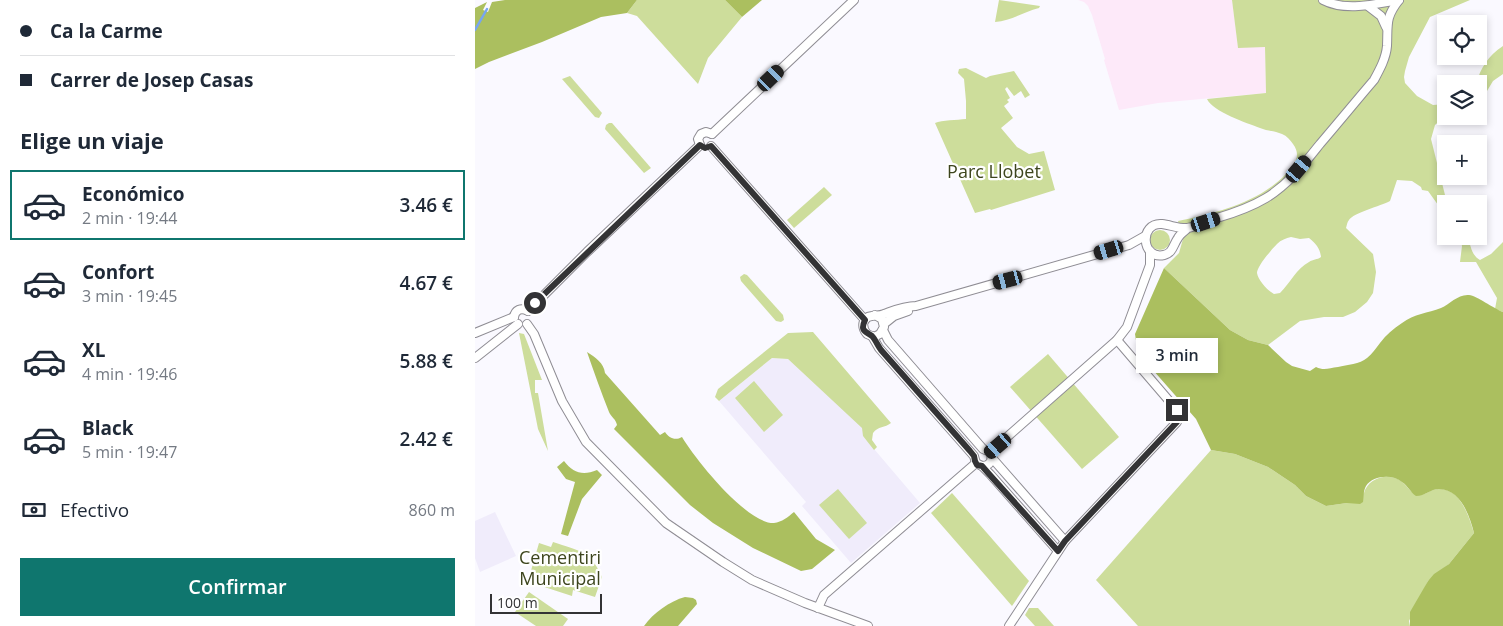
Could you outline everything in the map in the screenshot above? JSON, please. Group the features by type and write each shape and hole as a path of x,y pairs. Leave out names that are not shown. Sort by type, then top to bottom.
{"street":[{"path":"711,134 854,0"},
{"path":"1323,0 1344,6 1367,6 1399,0"},
{"path":"916,306 906,306 882,315 870,316 863,324 863,330 872,336 879,335 883,327 894,316 916,306 1129,244 1145,236 1155,225 1161,224 1188,228 1240,210 1267,198 1292,179 1374,80 1387,47 1386,27 1389,17 1399,0"},
{"path":"1367,6 1381,16 1386,27"},
{"path":"706,132 711,134 714,141 711,146 705,148 700,145 698,139 701,134 706,132"},
{"path":"528,311 700,145"},
{"path":"711,146 865,320"},
{"path":"1168,226 1177,240"},
{"path":"988,453 1117,340 1127,327 1150,265 1173,249 1177,240 1188,228"},
{"path":"1145,236 1150,265"},
{"path":"1129,244 1148,249 1157,255 1162,255"},
{"path":"523,309 528,311 531,317 527,324 521,326 516,321 515,313 523,309"},
{"path":"875,316 881,318 888,340 1065,541"},
{"path":"476,333 516,321"},
{"path":"475,358 516,321"},
{"path":"527,324 534,334 563,401 586,442 666,523 752,580 818,608 868,626"},
{"path":"872,336 881,350 1058,551"},
{"path":"1009,626 1065,541 1177,422 1177,410 1117,340"},
{"path":"978,462 977,451 988,453"},
{"path":"978,462 989,464 988,453"},
{"path":"818,608 824,595 978,462"}],"shaded area":[{"path":"1078,0 1232,0 1238,47 1265,47 1266,93 1158,103 1119,110 1092,15 1088,6"},
{"path":"772,358 788,359 863,428 863,436 920,503 851,563 802,506 806,502 719,401"},
{"path":"495,512 516,556 480,572 475,558 475,521"}],"green space":[{"path":"505,0 637,0 627,13 601,17 475,69 475,8 487,2 483,10 488,12 492,2"},
{"path":"637,0 725,0 742,17 708,58 698,84 637,16 627,13"},
{"path":"725,0 762,0 742,17"},
{"path":"999,0 1040,6 1012,18 995,22"},
{"path":"1232,0 1470,0 1430,17 1409,57 1404,77 1405,83 1417,96 1433,105 1437,105 1437,123 1431,139 1437,163 1437,185 1442,185 1445,195 1437,195 1437,204 1428,191 1422,190 1421,187 1412,181 1397,180 1390,201 1352,217 1346,228 1373,254 1376,272 1373,293 1367,302 1355,312 1343,317 1324,317 1300,321 1268,345 1248,340 1230,330 1164,268 1179,253 1183,239 1178,221 1250,200 1275,184 1286,174 1296,160 1296,148 1285,136 1231,116 1210,104 1207,99 1266,93 1265,47 1238,48","holes":["1291,237 1309,238 1317,246 1321,257 1305,265 1280,293 1274,294 1261,282 1257,273 1259,266 1280,241"]},
{"path":"1503,46 1503,74 1493,81 1487,91 1487,75 1479,75 1484,65 1487,65 1489,58"},
{"name":"Parc Llobet","path":"966,68 986,78 1014,71 1030,95 1025,98 1021,91 1014,96 1007,87 1005,89 1010,98 1007,100 1009,102 1004,106 1013,118 1001,128 1017,147 1029,154 1044,151 1055,190 991,210 975,213 935,123 966,119 964,79 958,73 959,69"},
{"path":"570,76 602,113 599,118 595,117 562,79"},
{"path":"609,123 612,123 651,168 644,173 605,129"},
{"path":"824,187 832,195 794,228 787,220"},
{"path":"1160,230 1167,233 1170,240 1167,247 1160,250 1153,247 1150,240 1153,233"},
{"path":"1503,242 1503,312 1495,309 1497,298 1476,262 1460,262 1462,246 1471,245 1473,253 1480,260 1491,254"},
{"path":"1164,268 1230,330 1248,340 1268,345 1292,366 1310,371 1316,367 1327,369 1361,362 1371,355 1387,335 1407,320 1441,308 1461,296 1472,296 1503,312 1503,626 1410,626 1410,612 1428,581 1434,574 1449,564 1474,533 1463,505 1459,499 1447,490 1433,490 1416,496 1398,479 1383,477 1369,482 1364,492 1363,502 1360,504 1347,503 1326,506 1306,496 1295,485 1268,467 1235,454 1211,450 1196,419 1138,353 1135,334"},
{"path":"744,274 783,315 784,320 781,322 776,321 741,281 740,277"},
{"path":"813,332 891,423 877,429 873,433 872,440 877,447 874,450 863,436 862,428 788,359 772,358 719,401 715,397 718,389 788,333"},
{"path":"519,333 524,334 542,380 535,380 535,393 538,393 548,451 538,429"},
{"path":"587,352 601,363 605,373 660,435 665,432 672,438 682,437 698,460 736,502 750,513 774,523 794,512 816,539 835,550 812,569 801,571 753,548 713,523 690,505 614,429 617,425 609,412"},
{"path":"1048,354 1119,437 1082,469 1010,387"},
{"path":"754,381 783,415 764,432 735,398"},
{"path":"1211,450 1235,454 1268,467 1295,485 1306,496 1326,506 1347,503 1364,493 1374,480 1385,477 1396,478 1412,492 1419,495 1437,489 1445,489 1452,492 1462,504 1474,533 1449,564 1428,581 1409,621 1410,626 1138,626 1096,580"},
{"path":"564,461 575,471 587,473 597,470 602,475 582,499 568,536 561,534 575,482 566,479 557,467"},
{"path":"838,489 867,523 849,539 819,505"},
{"path":"952,493 1029,581 1012,606 931,513"},
{"name":"Cementiri Municipal","path":"553,542 577,550 593,561 602,577 595,597 573,590 572,596 532,583 534,575 530,574 539,543 551,547"},
{"path":"529,592 568,619 563,626 536,626 515,612"},
{"path":"685,597 693,598 697,604 678,626 644,626 662,608"},
{"path":"1029,608 1038,608 1054,626 1035,626 1025,615"}],"waterway":[{"path":"475,30 487,9"}],"route":[{"path":"535,303 700,145 705,148 711,146 865,320 863,324 865,333 872,336 881,350 970,451 977,465 982,466 1058,551 1065,541 1177,422 1177,410"}]}
